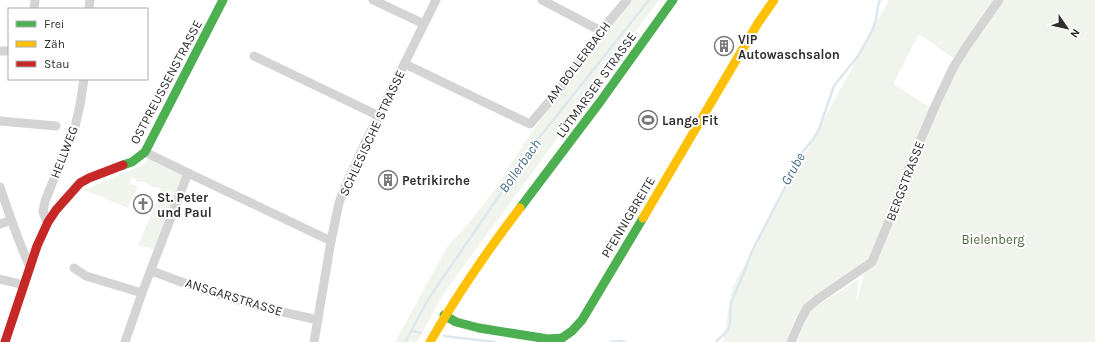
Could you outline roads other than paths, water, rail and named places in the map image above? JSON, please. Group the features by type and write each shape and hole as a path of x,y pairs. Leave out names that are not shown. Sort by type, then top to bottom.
{"street":[{"name":"OSTPREUSSENSTRASSE","path":"5,342 37,246 48,222 64,200 80,183 89,178 132,162 145,152 223,0"},
{"path":"373,0 424,24"},
{"name":"SCHLESISCHE STRASSE","path":"314,342 339,203 344,189 436,0"},
{"path":"542,0 601,32"},
{"name":"AM BOLLERBACH","path":"405,64 530,124 559,90 601,32 627,0"},
{"name":"LÜTMARSER STRASSE","path":"430,342 444,315 485,254 596,107 673,0"},
{"name":"PFENNIGBREITE","path":"444,315 456,322 479,328 563,340 582,320 758,23 774,0"},
{"name":"BERGSTRASSE","path":"791,342 807,308 872,262 896,204 908,170 953,68 999,0"},
{"path":"254,56 379,116"},
{"name":"HELLWEG","path":"48,222 46,222 43,212 45,201 75,127 84,80"},
{"path":"0,121 56,126"},
{"path":"145,152 331,241"},
{"path":"125,342 188,173"},
{"path":"0,188 30,267"},
{"path":"0,224 11,220"},
{"path":"74,268 86,276 142,293"},
{"name":"ANSGARSTRASSE","path":"152,271 194,287 280,312 318,320"},
{"path":"0,280 24,285"}],"waterway":[{"name":"Bollerbach","path":"405,342 429,298 538,139 649,0"},
{"name":"Grube","path":"716,342 728,330 730,323 731,303 751,253 794,170 797,159 814,138 819,129 834,86 858,56 872,31 880,0"},
{"path":"411,331 421,333"},
{"path":"444,336 495,342"},
{"path":"611,342 625,342"}],"place":[{"name":"VIP Autowaschsalon","path":"724,46"},
{"name":"Lange Fit","path":"648,120"},
{"name":"Petrikirche","path":"388,180"},
{"name":"St. Peter und Paul","path":"143,204"}],"park label":[{"name":"Bielenberg","path":"993,239"}]}
